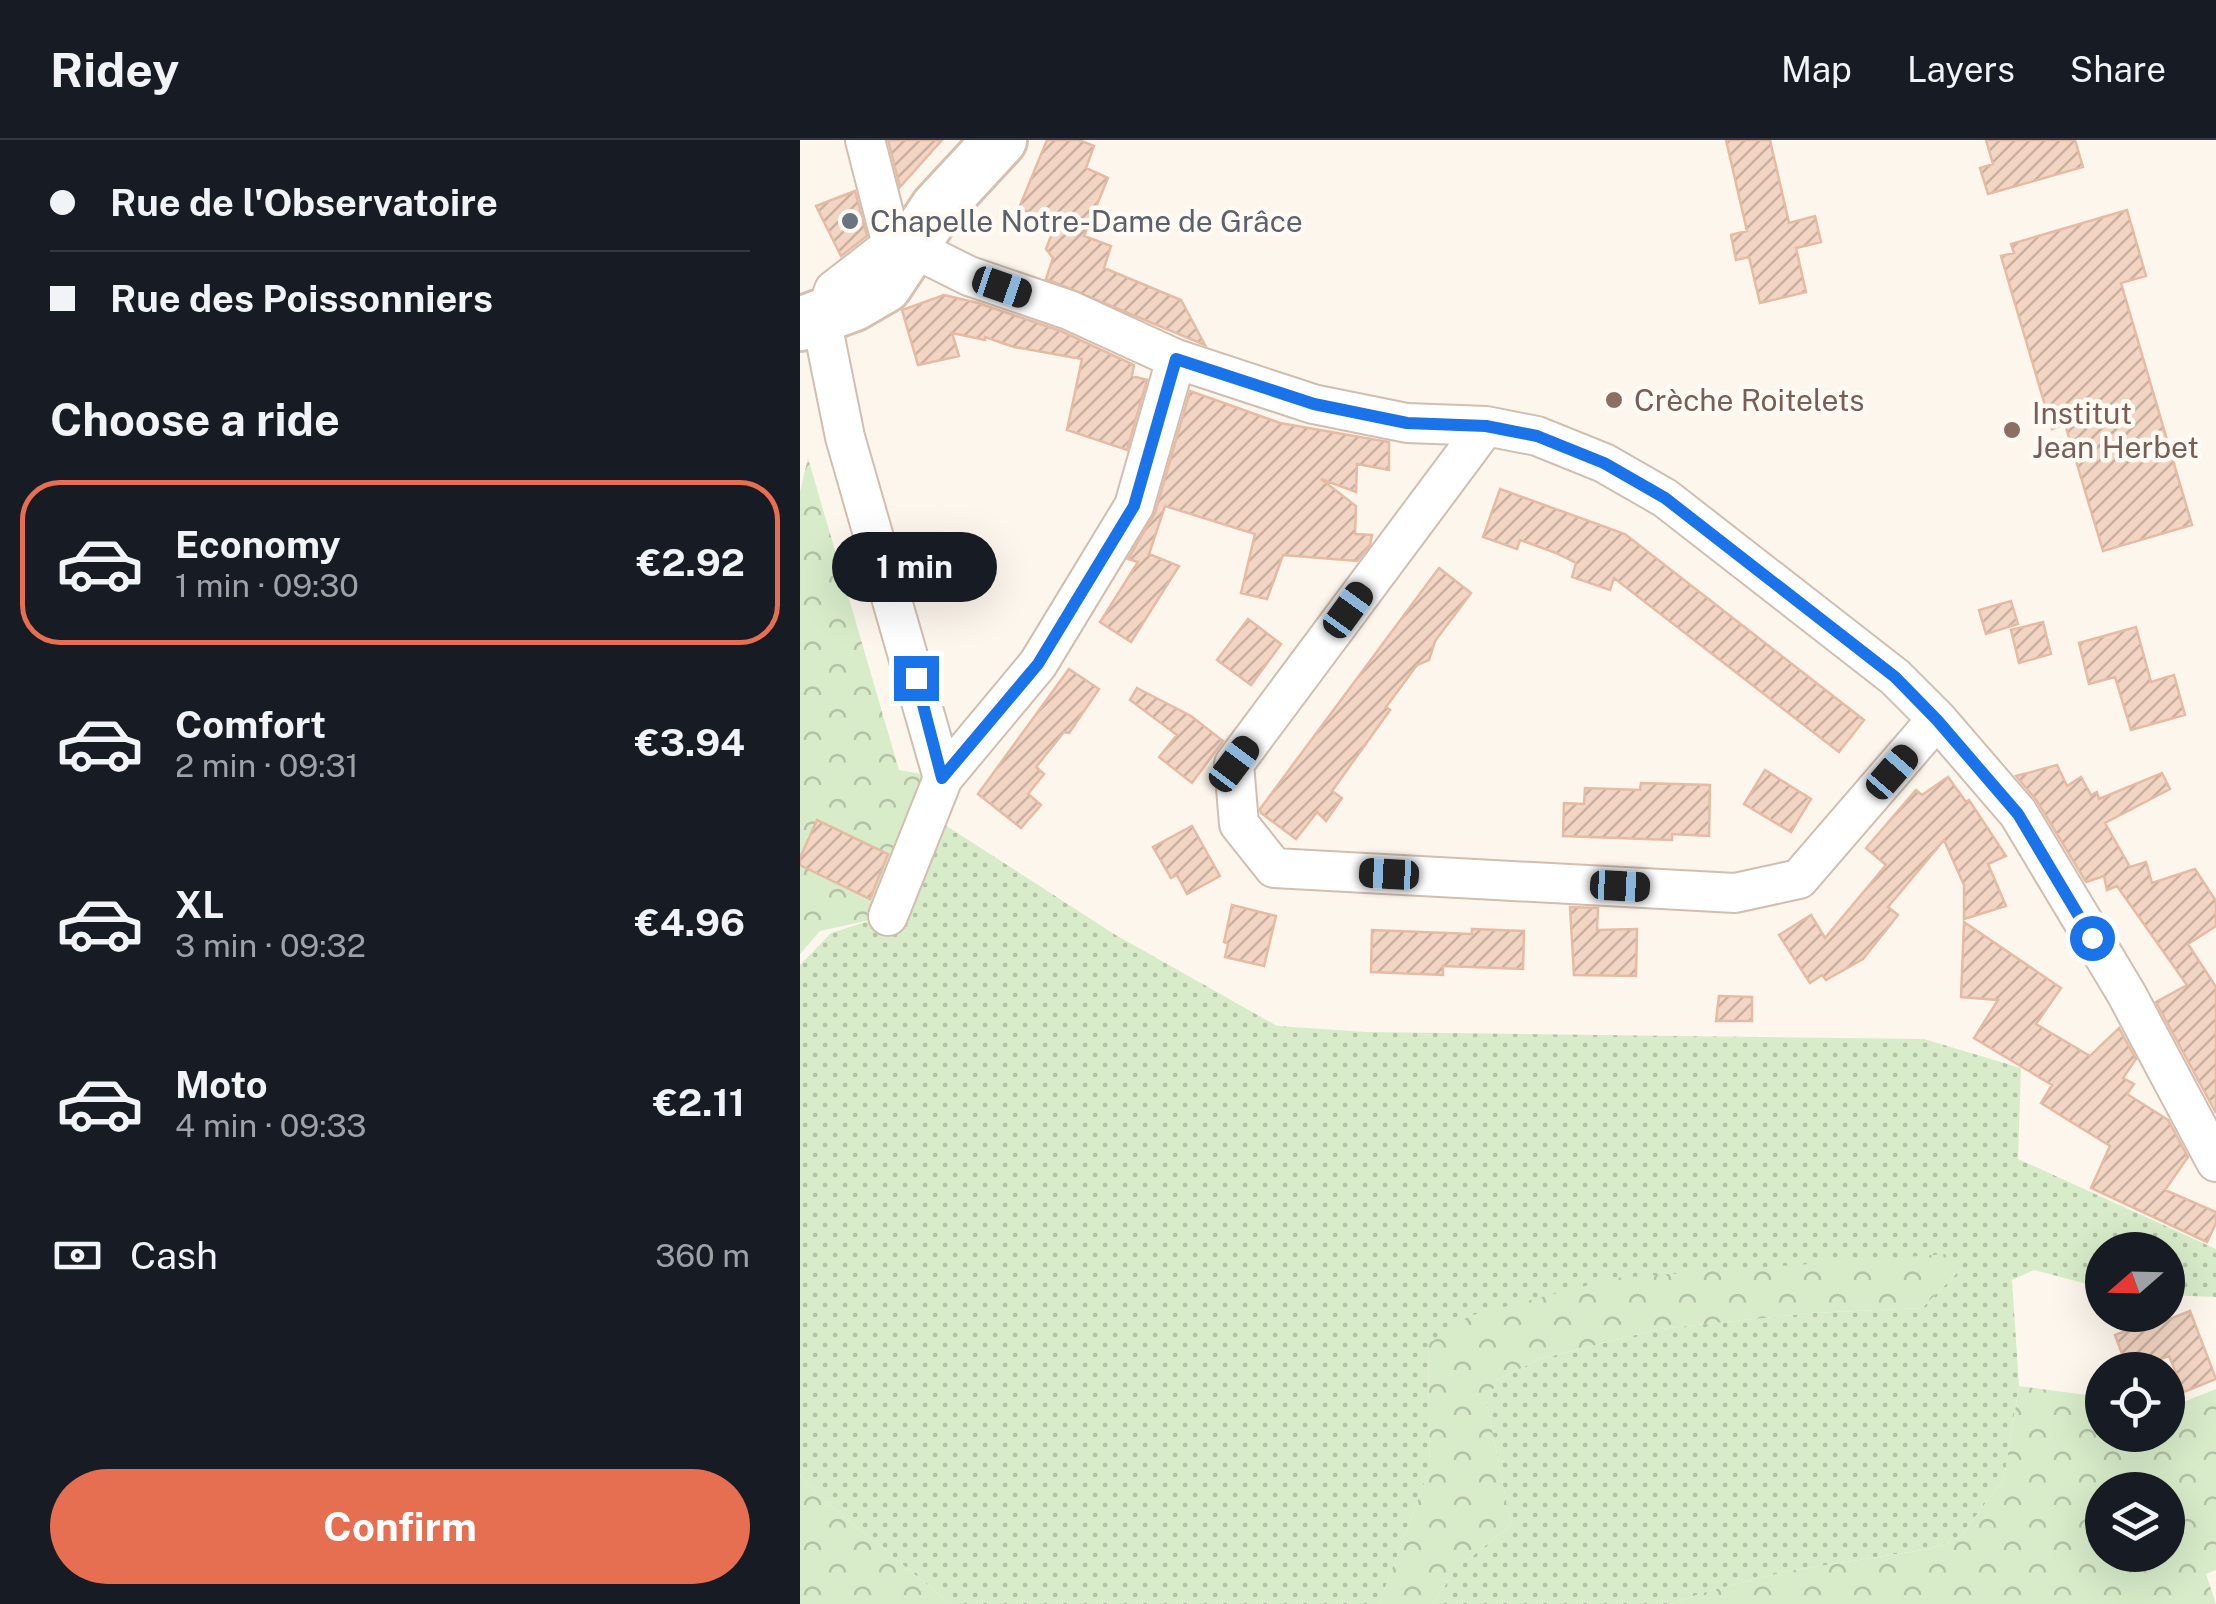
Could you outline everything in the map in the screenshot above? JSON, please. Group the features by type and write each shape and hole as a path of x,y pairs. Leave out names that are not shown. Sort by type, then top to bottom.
{"main road":[{"path":"812,320 885,286 900,246 1000,140"}],"street":[{"path":"864,140 900,246 969,276 1069,310 1176,359 1314,404 1407,423 1486,426 1537,436 1604,463 1665,498 1895,677 2018,814 2126,993 2216,1162"},
{"path":"812,320 825,338 845,436 942,778"},
{"path":"888,916 942,778 1038,664 1134,506 1176,359"},
{"path":"1486,426 1234,764 1238,824 1274,868 1735,892 1799,879 1937,720"}],"green space":[{"path":"808,458 899,770 943,778 888,916 820,931 800,954 800,492"},
{"path":"928,814 1114,934 1277,1026 1366,1032 1924,1039 2021,1068 2018,1159 2179,1232 2085,1232 2085,1284 2034,1270 2012,1280 2019,1386 2004,1479 1959,1538 1929,1549 1789,1571 1670,1604 1433,1604 1455,1570 1511,1525 1487,1404 1497,1380 1540,1359 1659,1329 1810,1313 1922,1308 1961,1269 1428,1344 1430,1468 1379,1604 951,1604 822,1499 800,1475 800,965 831,933 888,915"},
{"path":"2185,1235 2216,1249 2216,1297 2185,1296"},
{"path":"1946,1254 1962,1268 1922,1308 1810,1313 1659,1329 1540,1359 1497,1380 1487,1404 1511,1525 1455,1570 1433,1604 1379,1604 1430,1468 1428,1344 1469,1316 1616,1278"},
{"path":"2019,1386 2085,1395 2085,1452 2185,1452 2185,1401 2216,1389 2216,1570 2206,1574 2216,1604 1670,1604 1789,1571 1929,1549 1959,1538 2004,1479"},
{"path":"800,1475 822,1499 951,1604 800,1604"}],"building":[{"path":"888,140 942,140 900,187"},
{"path":"1047,140 1079,140 1094,146 1086,168 1108,178 1084,236 1111,246 1104,268 1181,300 1205,345 1046,279 1053,258 1046,249 1056,223 1019,208"},
{"path":"1726,140 1770,140 1789,223 1815,216 1821,242 1796,248 1806,292 1760,303 1749,257 1736,260 1731,235 1747,231"},
{"path":"1986,140 2075,140 2083,167 1988,194 1980,168 1993,164"},
{"name":"Chapelle Notre-Dame de Grâce","path":"855,191 867,236 841,256 816,206"},
{"path":"2127,210 2146,276 2121,283 2192,525 2103,551 2065,424 2052,429 2001,256 2014,253 2011,244"},
{"path":"944,295 1061,331 1134,365 1132,376 1147,380 1127,450 1067,430 1082,359 952,333 959,356 918,365 902,310"},
{"path":"1190,391 1280,423 1389,442 1389,470 1357,464 1356,492 1321,479 1356,506 1355,534 1372,535 1370,545 1357,561 1283,555 1267,599 1241,593 1255,534 1165,506 1149,554 1179,566 1131,642 1100,622 1138,562 1128,559 1155,513"},
{"path":"1500,489 1625,534 1864,720 1839,752 1614,578 1610,590 1572,577 1576,563 1556,553 1520,540 1517,549 1483,537"},
{"path":"1439,568 1471,593 1435,641 1429,660 1417,665 1332,791 1342,798 1326,821 1317,812 1296,839 1260,809"},
{"path":"2011,601 2018,624 1986,634 1979,610"},
{"path":"1248,619 1281,644 1251,685 1217,660"},
{"path":"2043,622 2051,654 2019,663 2011,630"},
{"path":"2136,627 2151,682 2174,675 2185,715 2131,730 2115,677 2089,684 2079,643"},
{"path":"1069,669 1099,689 1069,733 1064,732 1036,767 1044,774 1028,794 1041,805 1021,828 978,794"},
{"path":"1137,688 1191,716 1223,741 1192,783 1159,757 1177,735 1130,700"},
{"path":"2057,765 2067,786 2081,777 2091,795 2097,792 2099,799 2162,773 2170,789 2105,823 2130,867 2146,862 2152,883 2195,869 2216,901 2216,926 2188,944 2216,987 2216,1113 2156,1002 2187,985 2117,886 2107,890 2104,876 2086,882 2037,801 2016,776"},
{"path":"1765,770 1811,799 1791,832 1744,804"},
{"path":"1948,777 1966,802 1969,800 2006,856 1988,864 2006,906 1964,919 1964,885 1944,840 1888,907 1898,915 1863,959 1826,980 1822,975 1810,983 1779,935 1811,915 1825,938 1886,865 1866,848 1916,790 1922,795"},
{"path":"1641,783 1710,785 1709,836 1672,834 1672,840 1563,836 1564,803 1584,804 1585,788 1640,790"},
{"path":"817,820 888,854 870,899 800,865"},
{"path":"1192,826 1220,876 1187,894 1177,875 1171,878 1153,847"},
{"path":"1232,905 1276,916 1264,966 1225,957"},
{"path":"1570,907 1598,908 1597,930 1637,929 1636,976 1574,975"},
{"path":"1964,922 2061,988 2036,1024 2090,1056 2119,1028 2136,1059 2123,1078 2134,1084 2127,1094 2168,1120 2188,1157 2165,1190 2216,1212 2216,1223 2207,1242 2091,1188 2110,1146 2041,1103 2052,1085 1974,1038 1998,1000 1961,997"},
{"path":"1472,929 1524,931 1523,969 1443,966 1443,975 1371,972 1372,930 1472,934"},
{"path":"1719,996 1752,997 1752,1021 1716,1021"},
{"path":"2190,1311 2216,1379 2185,1392 2185,1352 2121,1352 2115,1335 2185,1332 2185,1313"}],"place":[{"name":"Chapelle Notre-Dame de Grâce","path":"850,221"},
{"name":"Crèche Roitelets","path":"1614,400"},
{"name":"Institut Jean Herbet","path":"2012,430"}],"route":[{"path":"916,678 942,778 1038,664 1134,506 1176,359 1314,404 1407,423 1486,426 1537,436 1604,463 1665,498 1895,677 2018,814 2092,938"}]}
